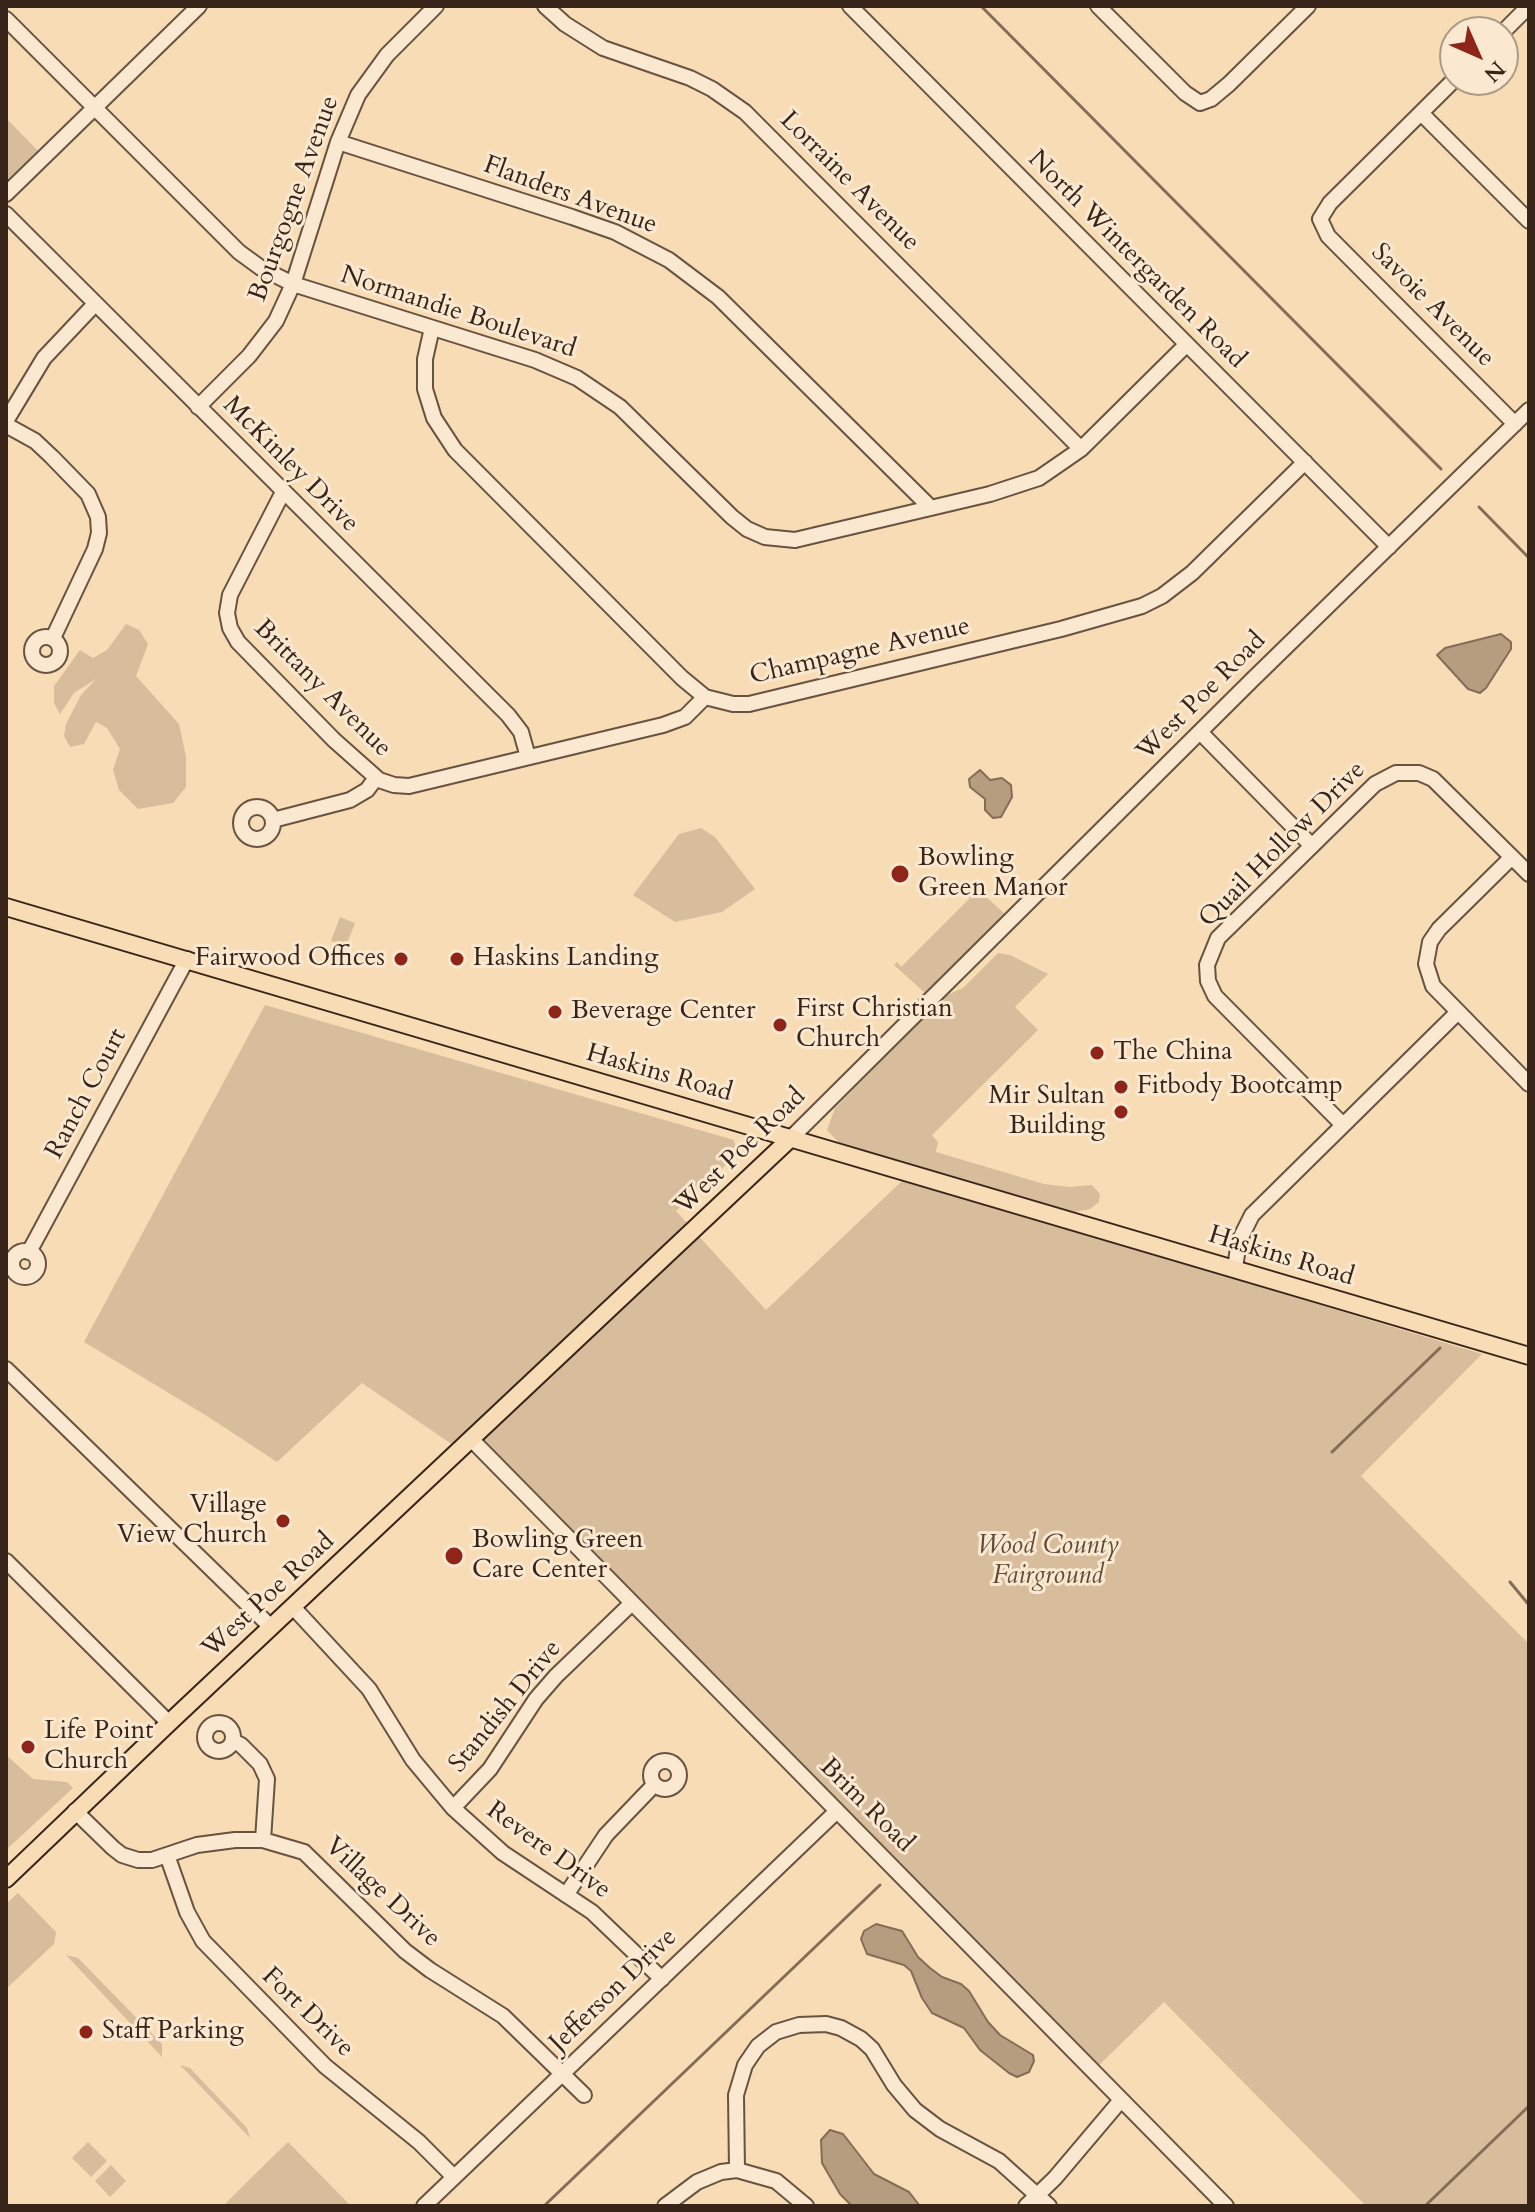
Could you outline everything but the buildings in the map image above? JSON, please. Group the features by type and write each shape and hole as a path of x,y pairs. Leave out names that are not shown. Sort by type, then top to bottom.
{"main road":[{"name":"Haskins Road","path":"6,907 1529,1356"},
{"name":"West Poe Road","path":"6,1879 792,1137"}],"street":[{"path":"6,194 199,6"},
{"name":"Bourgogne Avenue","path":"198,407 276,321 293,284 338,142 358,95 372,74 436,6"},
{"name":"Lorraine Avenue","path":"545,6 565,24 603,48 690,78 745,112 1081,449"},
{"name":"North Wintergarden Road","path":"850,6 1389,547"},
{"path":"1098,6 1185,93 1200,103 1211,99 1229,84 1308,6"},
{"name":"Normandie Boulevard","path":"6,19 239,252 261,268 293,284 556,368 602,393 638,424 732,517 757,535 795,540 999,491 1039,478 1081,449 1187,344"},
{"path":"1439,95 1421,113 1529,221"},
{"name":"Savoie Avenue","path":"1421,113 1330,203 1320,219 1328,236 1515,424"},
{"name":"Flanders Avenue","path":"338,142 615,232 669,260 718,297 931,508"},
{"name":"McKinley Drive","path":"6,214 508,715 521,732 528,757"},
{"path":"53,638 95,549 99,533 98,517 88,494 52,457 35,441 6,423 44,358 95,304"},
{"path":"432,328 425,359 425,389 434,418 448,440 470,467 682,678 705,697"},
{"name":"West Poe Road","path":"792,1137 1529,410"},
{"name":"Champagne Avenue","path":"705,697 733,704 749,704 1061,629 1142,606 1162,596 1192,573 1305,462"},
{"name":"Brittany Avenue","path":"283,492 230,595 227,613 230,628 238,642 334,740 376,778 394,785 409,786 528,757 678,720 692,712 705,697"},
{"path":"1200,732 1312,846"},
{"name":"Quail Hollow Drive","path":"1343,1125 1215,996 1207,973 1208,956 1218,938 1375,784 1396,773 1411,771 1426,775 1440,784 1529,874"},
{"path":"273,820 350,800 367,790 376,778"},
{"path":"1512,857 1439,929 1428,949 1426,964 1429,979 1529,1084"},
{"name":"Ranch Court","path":"29,1252 187,959"},
{"path":"1235,1268 1239,1241 1252,1215 1458,1012"},
{"path":"6,1369 271,1627"},
{"name":"Brim Road","path":"472,1440 1226,2206"},
{"path":"6,1561 169,1723"},
{"name":"Standish Drive","path":"453,1808 490,1769 536,1699 556,1676 632,1603"},
{"name":"Revere Drive","path":"293,1607 369,1689 413,1760 453,1808 503,1853 609,1927 662,1979"},
{"path":"233,1741 260,1764 267,1779 263,1840"},
{"path":"566,1895 606,1835 654,1785"},
{"name":"Village Drive","path":"75,1811 122,1855 138,1860 220,1841 263,1840 297,1849 312,1859 405,1951 503,2016 584,2095"},
{"name":"Jefferson Drive","path":"424,2206 837,1811"},
{"name":"Fort Drive","path":"167,1855 194,1927 211,1951 325,2066 396,2122 454,2177"},
{"path":"737,2170 734,2110 739,2079 745,2065 758,2046 776,2032 799,2025 826,2024 848,2031 867,2043 904,2098 927,2120 999,2161 1043,2202"},
{"path":"1026,2206 1043,2202 1124,2103"},
{"path":"665,2206 697,2182 721,2172 737,2170 776,2181 793,2192 806,2206"}],"green space":[{"path":"6,118 41,154 6,184"},
{"path":"126,624 139,630 148,644 136,676 179,724 186,757 186,787 173,803 138,809 119,790 113,770 120,749 107,728 96,722 84,744 70,747 64,736 66,724 81,695 96,679 74,693 60,714 54,703 54,686 80,650 93,658 107,650"},
{"path":"701,828 715,837 755,889 722,912 675,922 633,895 679,834"},
{"path":"974,886 1005,914 926,994 894,965 897,962 901,967 969,899 968,889"},
{"path":"340,917 355,923 346,946 331,941"},
{"path":"998,953 1010,955 1048,974 1015,1007 1038,1030 932,1135 938,1142 936,1152 1044,1184 1069,1187 1092,1185 1100,1194 1099,1202 1090,1209 1074,1212 840,1144 827,1130 835,1108 945,996 963,988"},
{"name":"Wood County Fairground","path":"265,1005 734,1140 737,1155 676,1211 766,1310 904,1179 1482,1354 1361,1476 1529,1644 1529,2206 1366,2206 1164,2002 1093,2071 472,1440 453,1445 362,1383 277,1462 84,1342"},
{"path":"6,1755 33,1779 67,1782 73,1788 6,1850"},
{"path":"18,1893 56,1932 54,1944 6,1989 6,1904"},
{"path":"66,1955 78,1958 162,2044 162,2057"},
{"path":"180,2065 190,2068 247,2128 250,2138"},
{"path":"88,2142 107,2161 91,2177 72,2158"},
{"path":"288,2142 351,2206 223,2206 252,2177"},
{"path":"111,2165 126,2181 110,2197 95,2181"}],"shaded area":[{"path":"1501,634 1511,642 1511,649 1480,693 1468,689 1437,655 1445,648"},
{"path":"980,770 990,780 1002,778 1011,785 1012,797 1001,817 993,818 985,810 985,799 970,787 969,779"},
{"path":"876,1924 902,1931 918,1957 930,1968 969,1991 1000,2035 1033,2055 1029,2072 1017,2077 1009,2073 980,2050 964,2028 932,2013 911,1971 904,1965 867,1954 861,1939 864,1931"},
{"path":"830,2130 843,2134 874,2174 909,2192 920,2206 851,2205 840,2194 822,2163 821,2140"}],"waterway":[{"path":"981,6 1441,469"},
{"path":"1479,507 1529,558"},
{"path":"1332,1452 1440,1348"},
{"path":"1510,1582 1529,1605"},
{"path":"544,2206 880,1885"},
{"path":"1425,2206 1529,2106"}],"place":[{"name":"Bowling Green Manor","path":"900,874"},
{"name":"Fairwood Offices","path":"401,959"},
{"name":"Haskins Landing","path":"457,959"},
{"name":"Beverage Center","path":"555,1012"},
{"name":"First Christian Church","path":"780,1025"},
{"name":"The China","path":"1097,1053"},
{"name":"Fitbody Bootcamp","path":"1121,1087"},
{"name":"Mir Sultan Building","path":"1121,1112"},
{"name":"Village View Church","path":"283,1521"},
{"name":"Bowling Green Care Center","path":"454,1556"},
{"name":"Life Point Church","path":"28,1747"},
{"name":"Staff Parking","path":"86,2032"}]}
